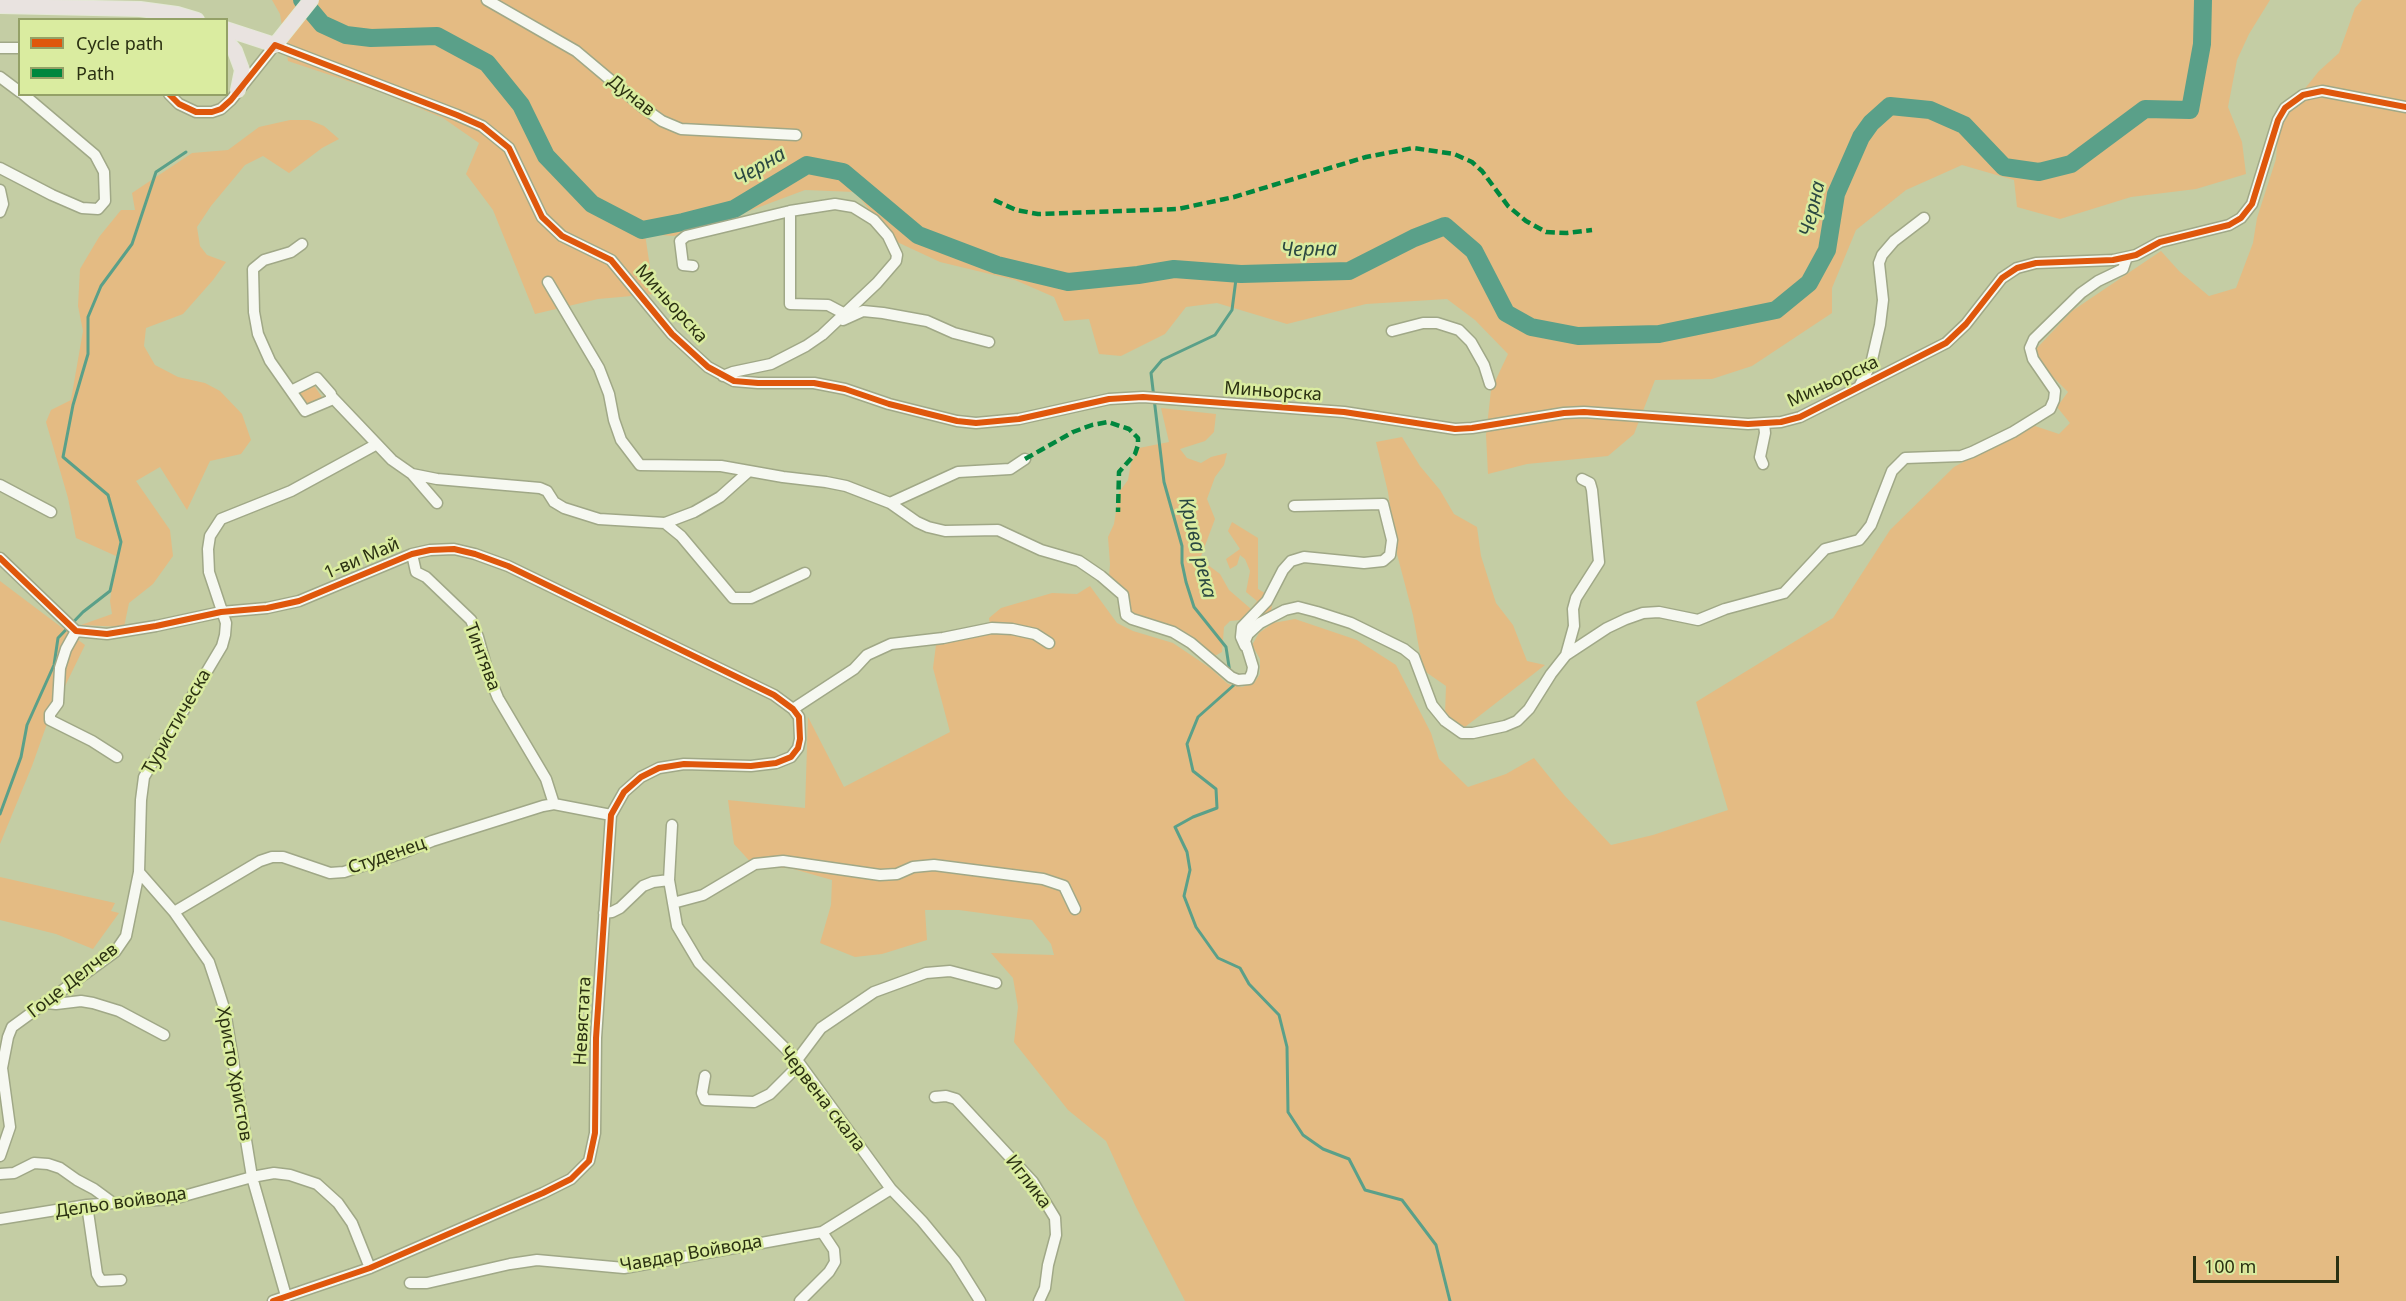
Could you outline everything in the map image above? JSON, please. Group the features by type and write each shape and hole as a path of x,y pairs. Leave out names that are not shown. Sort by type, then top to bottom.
{"main road":[{"path":"228,30 275,45 311,0"},
{"path":"0,6 140,9 190,18"},
{"path":"228,42 235,51 242,70 238,90"}],"street":[{"name":"Дунав","path":"486,0 576,51 645,109 671,125 681,129 796,135"},
{"path":"171,96 187,109 196,112 212,112 226,105 275,45"},
{"name":"Миньорска","path":"275,45 482,126 510,148 542,217 562,236 610,260 672,334 708,367 723,376 744,382 814,383 845,389 889,404 957,421 976,423 1019,419 1109,399 1143,397 1344,412 1455,429 1584,412 1764,424 1781,422 1800,417 1946,343 1966,324 2002,278 2017,268 2036,263 2113,260 2136,255 2160,242 2229,225 2241,218 2253,204 2278,120 2285,108 2303,95 2322,91 2406,106"},
{"path":"0,48 18,48"},
{"path":"0,77 18,90"},
{"path":"0,168 69,203 92,210 103,206 106,195 104,172 95,154 25,96"},
{"path":"0,190 3,204 0,212"},
{"path":"693,266 683,265 680,241 686,236 790,211 841,203 853,207 874,220 888,236 897,255 896,261 845,314 806,346 771,364 723,376"},
{"path":"790,211 790,304 828,305 845,314"},
{"path":"1859,388 1871,364 1880,325 1883,300 1879,263 1882,255 1894,241 1924,218"},
{"path":"302,244 291,252 264,260 252,268 254,312 258,334 270,361 305,411 331,400 332,397"},
{"path":"1246,646 1248,634 1260,622 1285,610 1298,607 1352,623 1389,640 1414,657 1432,705 1445,721 1462,733 1505,726 1516,721 1530,709 1551,674 1566,655 1606,628 1643,613 1659,612 1698,620 1757,599 1784,593 1820,552 1859,540 1875,515 1892,471 1905,458 1961,456 2013,432 2049,409 2055,400 2055,391 2033,359 2030,348 2034,339 2081,293 2123,269 2127,257"},
{"path":"548,282 599,369 609,394 621,440 640,465 704,465 846,486 890,503 928,527 945,531 998,530 1041,550 1079,561 1123,595 1126,615 1173,632 1191,643 1231,677 1238,680 1249,679 1253,667 1241,637 1242,627 1267,601 1283,570 1291,561 1304,557 1364,563 1383,561 1390,555 1392,540 1383,504 1294,506"},
{"path":"834,324 857,313 872,311 927,321 954,333 989,342"},
{"path":"1392,332 1423,323 1437,323 1459,330 1476,351 1484,365 1490,384"},
{"path":"291,391 316,378 377,444 401,468 412,474 437,479 540,488 547,491 554,502 580,515 621,522 665,523 694,512 720,497 748,472"},
{"path":"1763,464 1760,457 1765,434 1764,424"},
{"name":"Туристическа","path":"139,872 144,777 222,646 226,623 207,560 210,536 221,519 291,491 377,444"},
{"path":"890,503 958,472 1010,469 1025,459"},
{"path":"412,474 437,503"},
{"path":"1566,655 1574,626 1576,598 1599,562 1592,490 1590,483 1582,479"},
{"path":"0,485 51,512"},
{"path":"665,523 681,536 733,598 751,598 805,573"},
{"name":"1-ви Май","path":"72,627 107,634 221,612 267,608 299,601 412,554 429,550 454,549 508,566 774,695 793,709"},
{"name":"Тинтява","path":"412,554 416,572 426,577 471,621 498,698 546,779 554,804"},
{"path":"0,558 72,627 60,668 58,703 50,717 53,722 92,741 117,758"},
{"path":"793,709 854,669 867,655 891,644 943,638 992,628 1035,634 1049,643"},
{"name":"Невястата","path":"273,1301 292,1297 370,1268 543,1193 571,1179 589,1161 595,1133 596,1038 612,816 624,792 641,777 659,768 684,764 751,766 776,763 791,757 798,748 801,727 800,717 793,709"},
{"name":"Студенец","path":"174,912 260,861 272,857 283,857 330,873 344,872 543,806 554,804 612,816"},
{"name":"Червена скала","path":"672,825 669,880 677,926 699,963 797,1060 891,1189 922,1221 955,1261 980,1301"},
{"path":"673,903 703,895 755,864 783,861 880,875 897,874 913,867 934,865 1043,879 1064,886 1076,909"},
{"name":"Христо Христов","path":"139,872 174,912 208,962 225,1011 252,1177 292,1297"},
{"name":"Гоце Делчев","path":"0,1156 10,1126 3,1096 2,1068 12,1027 116,952 126,936 139,872"},
{"path":"604,913 620,908 643,886 669,880"},
{"path":"705,1076 702,1093 705,1100 754,1102 770,1094 795,1069 797,1060 821,1028 874,992 926,973 950,972 996,983"},
{"path":"47,1002 56,1004 81,1001 93,1003 119,1011 164,1035"},
{"name":"Иглика","path":"935,1097 946,1096 956,1099 1033,1182 1055,1218 1056,1236 1040,1301"},
{"path":"0,1174 14,1173 34,1163 48,1164 60,1168 113,1203"},
{"name":"Дельо войвода","path":"0,1219 43,1214 87,1205 173,1199 252,1177 274,1173 290,1174 311,1181 330,1194 352,1223 370,1268"},
{"name":"Чавдар Войвода","path":"410,1283 427,1283 537,1260 624,1268 822,1232 891,1189"},
{"path":"87,1205 97,1274 101,1281 121,1280"},
{"path":"800,1301 829,1272 835,1262 834,1250 822,1232"}],"shaded area":[{"path":"272,0 2270,0 2249,34 2237,60 2228,107 2242,142 2246,174 2196,189 2131,197 2060,219 2017,207 2014,180 1962,165 1906,190 1856,230 1832,288 1832,313 1752,366 1712,379 1655,380 1634,434 1608,456 1527,464 1488,474 1486,435 1491,390 1508,354 1475,320 1447,299 1366,304 1287,324 1217,303 1186,307 1165,334 1121,356 1099,354 1089,319 1064,321 1054,297 1015,280 940,262 895,241 855,192 805,190 714,224 674,236 645,234 654,294 598,299 535,314 493,210 466,174 479,143 443,118 378,91 288,61 280,14"},
{"path":"2362,0 2406,0 2406,1301 1185,1301 1135,1205 1106,1141 1068,1110 1014,1042 1018,1007 1013,978 991,953 1054,955 1051,944 1032,920 959,910 925,910 927,940 882,954 855,957 820,943 831,905 832,880 790,868 756,868 734,844 728,800 805,808 808,717 844,787 950,732 933,668 936,645 991,633 989,618 1001,608 1052,593 1077,594 1090,586 1117,623 1133,631 1173,643 1210,668 1228,684 1242,687 1254,683 1260,674 1260,659 1252,645 1259,633 1273,623 1295,619 1357,640 1396,665 1431,733 1439,759 1468,787 1506,774 1534,758 1564,795 1611,845 1653,835 1728,810 1696,702 1833,618 1890,530 1954,467 2032,425 2059,434 2070,423 2057,407 2068,392 2042,366 2036,349 2072,311 2161,251 2179,271 2209,296 2236,288 2253,243 2257,218 2276,159 2279,121 2319,71 2339,53 2355,8"},
{"path":"290,120 309,120 324,126 339,139 322,148 289,173 263,156 245,165 197,227 200,246 207,255 226,262 183,314 146,328 144,346 155,365 178,377 205,383 220,391 242,414 251,440 241,454 210,461 187,510 160,467 136,481 170,530 173,556 153,584 129,603 124,627 81,625 112,614 110,601 116,556 76,538 68,498 46,422 51,410 71,400 83,331 78,306 80,269 99,237 121,210 135,210 132,193 192,153 228,150 259,127"},
{"path":"313,384 324,400 303,407 294,391"},
{"path":"1161,408 1216,414 1214,432 1205,441 1180,449 1187,458 1201,463 1211,457 1227,453 1224,465 1215,477 1207,499 1215,519 1200,559 1220,574 1229,590 1251,609 1257,601 1246,592 1250,571 1245,559 1240,555 1237,565 1230,569 1226,559 1240,549 1228,531 1232,522 1258,538 1258,589 1273,598 1271,612 1230,621 1224,627 1222,652 1211,658 1194,645 1124,615 1118,607 1119,597 1109,576 1108,537 1114,524 1119,492 1128,480 1131,463 1139,448 1169,442"},
{"path":"1402,437 1420,466 1440,490 1454,514 1477,527 1481,556 1496,603 1513,625 1527,661 1545,665 1465,727 1445,715 1446,686 1423,670 1413,615 1397,554 1388,492 1376,442"},
{"path":"0,581 85,645 48,721 0,844"},
{"path":"0,877 115,903 111,911 119,913 93,949 56,934 0,920"}],"waterway":[{"name":"Черна","path":"302,0 322,24 346,35 371,38 437,36 487,63 521,105 546,156 592,204 642,230 734,209 807,165 843,172 918,235 997,265 1068,282 1174,269 1241,274 1349,271 1414,238 1445,226 1474,251 1506,313 1531,327 1578,336 1659,334 1776,310 1809,283 1827,250 1836,194 1861,137 1871,123 1890,106 1930,110 1964,125 2004,167 2039,172 2071,164 2145,109 2190,110 2202,44 2203,0"},
{"path":"0,814 21,757 27,725 54,665 58,638 83,612 110,591 121,542 108,495 63,457 73,405 88,354 88,317 101,286 132,244 156,172 186,152"},
{"name":"Крива река","path":"1230,673 1226,647 1194,607 1186,582 1182,563 1182,546 1164,482 1151,373 1162,360 1215,335 1232,310 1236,279 1241,274"},
{"name":"Крива река","path":"1233,682 1234,685 1198,717 1187,744 1193,771 1216,789 1217,808 1175,827 1187,852 1190,870 1184,896 1196,927 1218,958 1240,968 1249,984 1279,1015 1287,1047 1288,1112 1303,1135 1323,1149 1349,1159 1365,1190 1402,1200 1436,1245 1450,1301"}],"marked path":[{"path":"994,200 1016,210 1038,214 1178,209 1234,197 1366,157 1413,148 1454,154 1472,162 1482,171 1508,206 1526,221 1546,232 1567,233 1592,230"},
{"path":"1025,459 1073,432 1092,425 1108,422 1129,429 1138,438 1138,445 1135,454 1119,472 1118,512"}],"cycle path":[{"path":"171,96 179,104 196,112 212,112 221,109 231,100 275,45 482,126 509,148 542,217 562,236 611,260 672,334 708,367 734,381 814,383 845,389 889,404 957,421 976,423 1019,419 1109,399 1143,397 1344,412 1455,429 1584,412 1748,424 1781,422 1800,417 1946,343 1966,324 2002,278 2017,268 2036,263 2113,260 2136,255 2160,242 2229,225 2241,218 2252,204 2278,120 2285,108 2303,95 2322,91 2406,107"},
{"path":"0,558 76,631 107,634 221,612 267,608 299,601 412,554 430,550 454,549 508,566 774,695 793,709 799,717 800,739 798,748 791,757 776,763 751,766 684,764 659,768 641,777 624,792 611,815 596,1038 595,1133 589,1161 571,1179 543,1193 370,1268 273,1301"}]}
